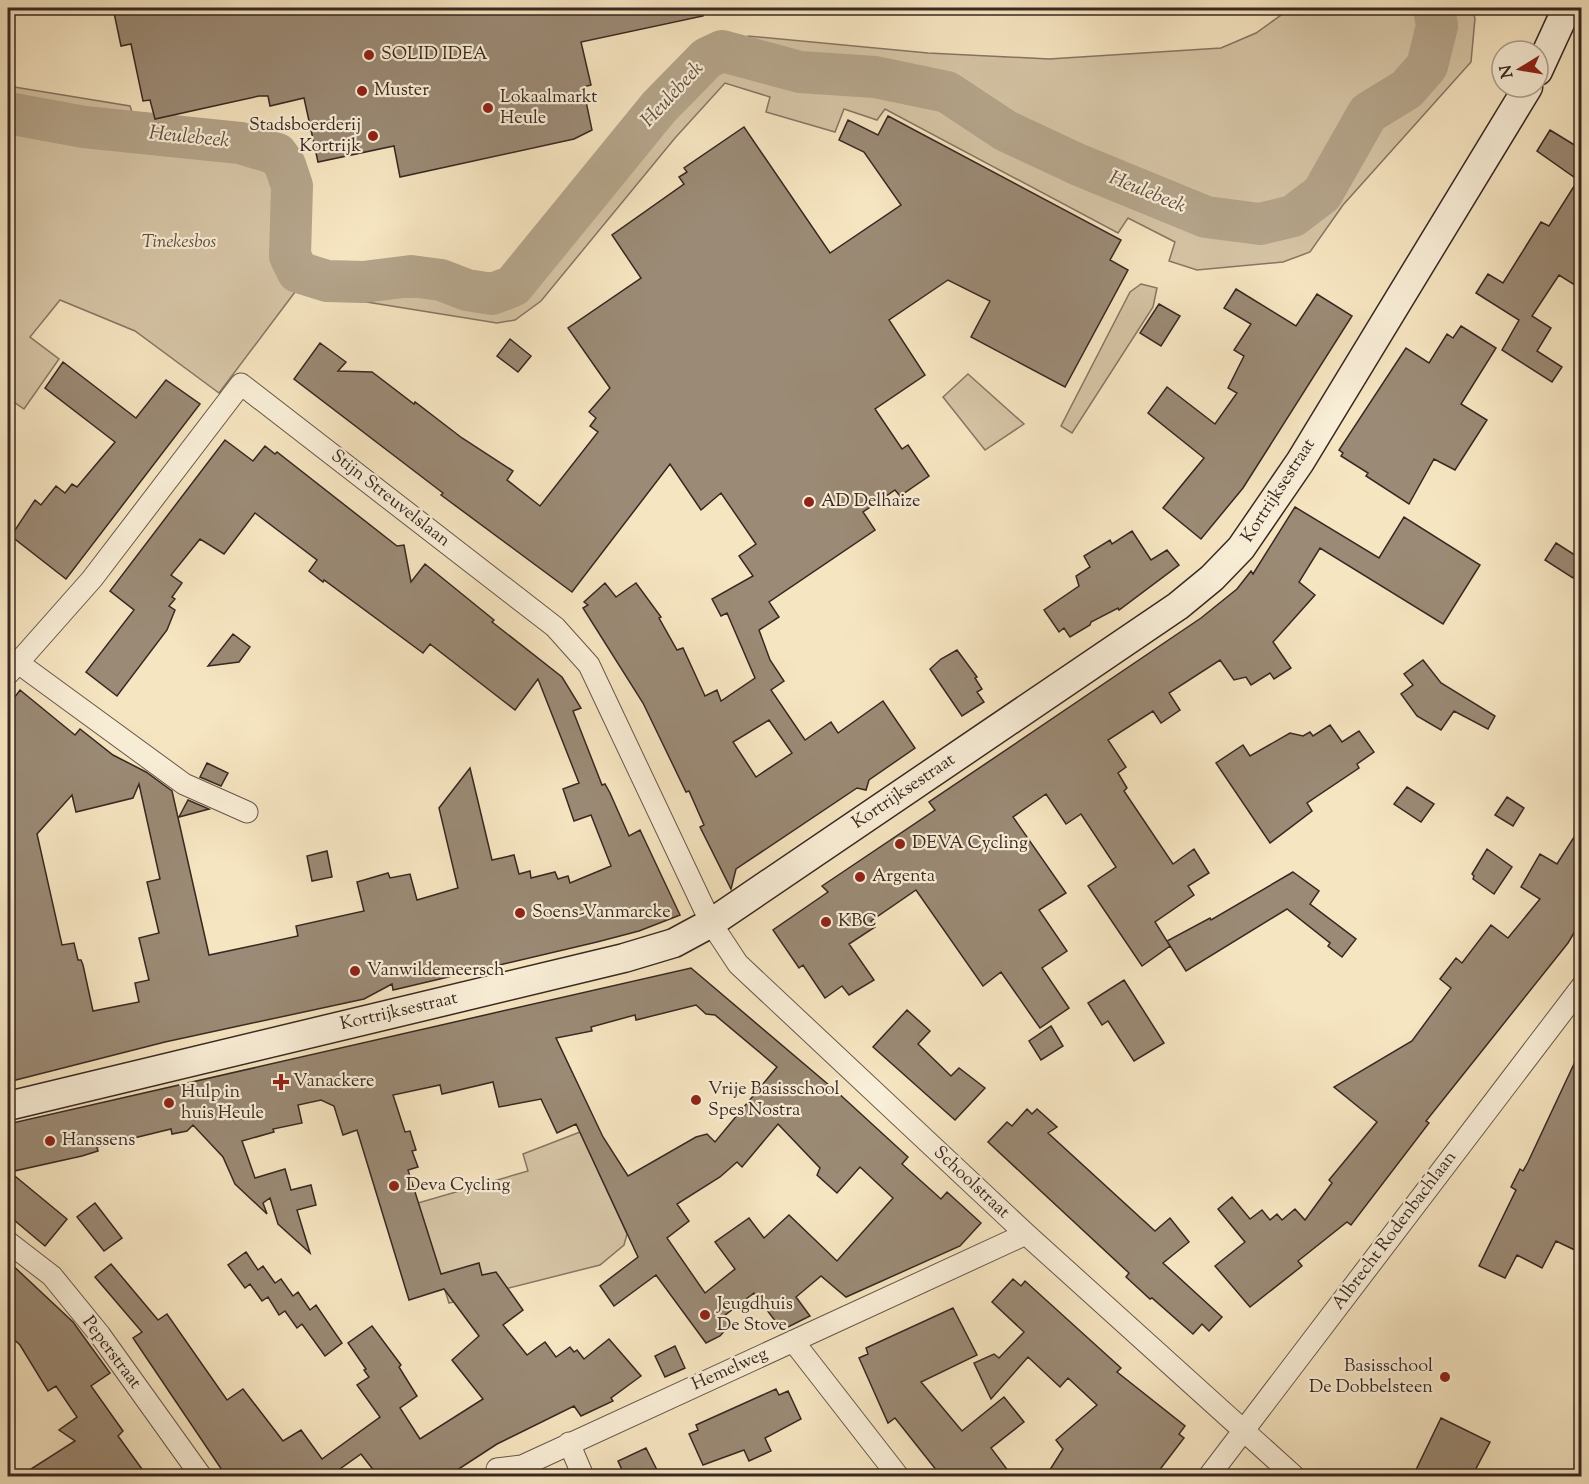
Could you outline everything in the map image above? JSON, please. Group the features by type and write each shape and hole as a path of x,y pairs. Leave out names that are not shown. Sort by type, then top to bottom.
{"street":[{"path":"1550,45 1567,8"},
{"name":"Kortrijksestraat","path":"8,1106 624,958 674,943 711,923 1178,606 1212,578 1241,548 1300,462 1521,99"},
{"name":"Stijn Streuvelslaan","path":"247,812 184,784 12,668 92,579 241,384 555,627 589,665 711,923"},
{"name":"Schoolstraat","path":"711,923 738,964 1026,1234 1294,1476"},
{"name":"Albrecht Rodenbachlaan","path":"1209,1476 1581,986"},
{"name":"Hemelweg","path":"497,1469 525,1471 569,1443 1026,1234"},
{"name":"Peperstraat","path":"8,1242 52,1276 100,1335 201,1476"},
{"path":"793,1341 898,1476"},
{"path":"569,1443 583,1476"}],"green space":[{"path":"1291,8 1429,8 1429,40 1420,63 1408,77 1366,108 1332,168 1308,201 1288,211 1269,215 1227,216 1161,194 1072,153 925,74 814,66 744,50 748,36 928,53 1049,59 1221,48 1256,33"},
{"path":"1441,8 1471,8 1475,18 1471,62 1343,205 1310,252 1283,262 1197,270 1169,261 1175,242 1128,218 1118,233 885,109 877,120 844,109 835,132 766,112 770,97 725,83 675,138 541,301 515,320 497,323 348,299 342,289 343,271 392,259 422,259 472,274 493,275 503,272 589,178 681,58 705,79 721,60 736,60 811,80 907,91 1009,145 1172,214 1223,227 1284,229 1301,222 1324,203 1367,126 1420,89 1436,56"},
{"path":"8,86 130,106 135,121 8,101"},
{"name":"Tinekesbos","path":"8,122 233,151 260,159 271,166 280,178 279,269 284,277 301,284 219,393 135,331 60,300 30,337 59,359 24,409 8,398"},
{"path":"1141,284 1157,288 1153,307 1072,433 1061,426 1130,292"},
{"path":"968,374 1024,424 985,450 943,397"},
{"path":"580,1132 627,1234 624,1245 600,1265 449,1303 418,1203 528,1171 523,1154"}],"building":[{"name":"Muster","path":"113,8 702,8 703,16 581,42 591,85 583,87 592,130 574,139 400,177 394,146 318,162 304,98 270,106 268,96 259,96 155,119 150,100 143,101 131,44 121,46"},
{"path":"888,116 1121,240 1110,260 1128,270 1065,387 971,337 990,301 948,280 889,320 925,375 875,409 902,449 908,445 929,476 900,496 895,490 863,512 875,530 769,602 779,617 759,630 770,660 784,681 771,690 805,740 831,722 838,733 883,701 915,748 869,780 866,790 857,788 736,869 731,889 700,827 704,825 689,791 686,792 643,703 583,608 588,605 584,602 605,583 616,597 636,583 661,617 659,618 677,650 683,648 705,696 717,690 721,701 755,678 727,613 721,616 712,599 753,576 739,556 756,544 721,493 701,510 670,464 572,592 441,495 443,493 294,379 320,343 346,362 338,371 372,372 462,438 513,471 507,480 540,506 598,432 590,426 596,418 589,412 610,388 568,328 641,278 612,235 684,184 679,177 687,172 684,168 744,127 830,253 901,205 864,152 839,140 848,120 878,135","holes":["769,720 792,753 756,777 733,742"]},
{"path":"1550,130 1581,149 1581,289 1559,275 1532,316 1551,328 1537,351 1562,367 1552,382 1502,350 1519,320 1476,293 1488,274 1503,283 1541,222 1549,226 1578,180 1537,151"},
{"path":"1236,289 1296,326 1317,294 1352,316 1243,488 1201,539 1163,508 1204,458 1148,413 1167,387 1215,424 1237,393 1228,388 1244,356 1234,350 1251,324 1224,308"},
{"path":"1159,304 1180,316 1161,346 1140,333"},
{"path":"1461,326 1496,348 1461,404 1487,420 1455,470 1434,459 1409,504 1366,476 1368,473 1341,456 1343,453 1339,450 1406,348 1429,363 1447,334 1453,338"},
{"path":"510,339 531,356 518,372 497,356"},
{"path":"63,362 136,418 166,380 200,404 66,579 11,536 35,500 41,505 56,486 65,493 72,484 77,487 115,442 45,388"},
{"path":"225,440 253,461 265,446 275,454 277,452 397,546 404,545 411,582 425,564 494,620 492,622 562,677 581,708 573,711 602,785 605,784 610,793 629,836 640,830 680,915 639,931 597,942 393,990 392,984 364,999 165,1042 8,1082 8,706 20,690 75,735 80,729 113,755 146,772 172,791 209,955 298,936 296,926 364,911 357,882 388,873 390,878 410,874 417,900 458,888 439,808 470,768 492,860 514,855 519,874 530,871 531,878 555,872 558,879 568,876 570,883 611,866 591,815 574,821 563,789 579,783 538,679 515,710 430,644 423,653 324,580 323,582 309,571 317,560 255,513 224,554 200,539 171,575 182,583 172,597 175,599 169,606 175,610 167,630 117,696 86,672 134,610 110,591","holes":["139,784 160,879 147,882 159,933 139,938 149,980 135,983 139,1002 93,1011 83,965 81,960 78,960 74,943 62,945 37,834 72,795 76,812 133,798"]},
{"path":"1295,507 1379,558 1404,517 1480,565 1443,624 1320,548 1299,582 1315,595 1273,642 1291,668 1274,679 1270,673 1251,685 1246,677 1234,680 1220,660 1169,693 1180,710 1161,723 1153,711 1108,740 1126,767 1118,773 1127,788 1124,791 1173,864 1194,849 1209,873 1188,886 1194,895 1155,922 1170,946 1142,966 1088,886 1116,867 1081,814 1066,824 1046,794 1013,817 1066,893 1039,910 1067,951 1042,968 1069,1008 1040,1028 1001,972 983,986 916,890 871,921 875,927 849,944 874,980 849,995 842,986 825,998 803,965 799,968 773,930 828,892 822,886 935,810 929,802 1201,618 1237,589 1251,571 1253,574"},
{"path":"1132,531 1151,560 1167,550 1179,565 1119,610 1118,608 1091,622 1090,625 1070,637 1064,628 1059,632 1044,610 1079,586 1076,576 1090,567 1084,556 1110,540 1112,544"},
{"path":"1556,543 1581,559 1581,566 1573,578 1545,560"},
{"path":"233,634 250,647 239,662 208,666"},
{"path":"957,650 977,677 975,678 982,689 977,692 984,702 962,716 930,669 941,659"},
{"path":"1423,660 1441,683 1495,716 1488,729 1454,711 1441,730 1417,716 1401,694 1413,685 1404,674"},
{"path":"1330,725 1342,742 1359,731 1374,752 1357,764 1359,768 1307,803 1312,811 1270,843 1216,763 1243,745 1250,756 1290,733 1303,736 1310,732 1313,736"},
{"path":"207,763 228,773 221,786 200,777"},
{"path":"1407,787 1434,804 1421,822 1394,804"},
{"path":"1507,797 1524,808 1513,826 1495,815"},
{"path":"188,800 209,809 179,817"},
{"path":"1581,826 1581,921 1568,943 1426,1121 1429,1123 1351,1225 1347,1222 1298,1261 1302,1266 1250,1307 1215,1266 1245,1242 1218,1209 1232,1197 1250,1219 1262,1210 1270,1220 1277,1214 1282,1220 1295,1209 1305,1220 1332,1183 1329,1180 1377,1122 1334,1087 1412,1041 1451,988 1440,979 1456,958 1462,963 1491,925 1508,938 1540,899 1521,887 1540,854 1557,864"},
{"path":"1487,849 1512,867 1494,894 1473,879 1472,874"},
{"path":"327,851 332,877 312,881 307,856"},
{"path":"1293,872 1319,891 1310,904 1356,939 1342,957 1328,946 1330,943 1287,909 1186,971 1167,941 1210,918 1211,920"},
{"path":"691,968 836,1091 908,1157 902,1164 941,1199 947,1192 981,1223 960,1246 846,1297 821,1276 796,1297 810,1316 782,1330 754,1293 724,1316 730,1325 720,1336 706,1343 656,1275 614,1306 600,1286 638,1257 576,1124 557,1133 541,1099 499,1107 493,1082 442,1094 440,1085 393,1095 405,1132 410,1131 416,1150 412,1151 418,1167 408,1170 441,1274 479,1263 482,1275 496,1272 523,1310 503,1325 527,1355 545,1342 556,1357 570,1347 574,1352 577,1350 584,1359 609,1339 641,1376 611,1398 613,1401 581,1416 574,1406 497,1444 448,1476 378,1476 361,1454 333,1474 336,1476 226,1476 133,1338 142,1332 95,1277 111,1264 158,1320 167,1314 227,1400 243,1389 283,1441 301,1430 322,1459 380,1417 357,1385 369,1377 348,1343 372,1326 401,1365 399,1367 417,1396 400,1408 420,1439 483,1399 452,1360 479,1336 444,1289 409,1300 357,1130 343,1135 334,1106 321,1100 298,1105 302,1123 273,1129 274,1132 242,1141 255,1178 285,1169 291,1190 311,1185 316,1205 297,1210 310,1253 278,1224 270,1198 263,1203 267,1214 235,1184 223,1157 193,1125 187,1131 172,1134 171,1129 97,1147 98,1151 82,1156 10,1172 67,1219 45,1246 8,1215 8,1124","holes":["696,1005 706,1014 715,1015 777,1067 715,1142 707,1134 696,1137 628,1176 603,1137 556,1038 592,1031 591,1027 635,1015 636,1020","778,1124 820,1168 817,1175 837,1193 860,1167 893,1198 837,1261 789,1215 764,1238 749,1218 715,1242 735,1269 705,1293 667,1238 689,1221 677,1204 720,1177 737,1162 742,1167"]},
{"path":"1124,980 1164,1043 1134,1061 1108,1021 1102,1025 1088,1003"},
{"path":"907,1010 930,1031 918,1044 951,1076 959,1068 985,1088 955,1120 873,1047"},
{"path":"1051,1026 1063,1046 1041,1060 1029,1041"},
{"path":"1581,1049 1581,1253 1556,1241 1542,1268 1517,1255 1505,1278 1479,1266 1516,1190 1511,1187 1520,1169 1523,1171 1528,1162"},
{"path":"1027,1109 1032,1114 1037,1109 1057,1127 1048,1133 1155,1231 1170,1218 1189,1242 1163,1263 1222,1317 1209,1331 1202,1324 1193,1334 1152,1298 1150,1299 1126,1277 1129,1273 988,1142 1007,1122 1012,1126"},
{"path":"95,1203 122,1238 104,1251 77,1217"},
{"path":"246,1252 258,1270 263,1266 275,1283 281,1279 293,1296 298,1292 310,1310 316,1305 342,1343 325,1356 302,1324 297,1328 285,1311 279,1315 268,1297 262,1301 250,1284 245,1288 228,1265"},
{"path":"8,1261 73,1322 110,1373 91,1386 123,1431 118,1436 147,1476 20,1476 75,1441 59,1430 77,1417 56,1386 48,1391 20,1345 8,1334"},
{"path":"1013,1279 1021,1286 1025,1281 1121,1368 1117,1372 1185,1426 1179,1434 1184,1438 1155,1476 1046,1476 1063,1449 1056,1440 1097,1405 1068,1378 1060,1387 1028,1357 991,1399 974,1363 994,1354 999,1358 1024,1332 992,1302"},
{"path":"953,1308 977,1355 921,1382 962,1431 1004,1397 1024,1422 991,1448 1012,1476 941,1476 895,1418 888,1423 859,1358 868,1354 866,1348"},
{"path":"675,1346 685,1368 665,1377 655,1356"},
{"path":"776,1389 779,1395 788,1391 801,1419 765,1438 771,1451 749,1461 744,1450 703,1465 689,1434 698,1430 696,1425"},
{"path":"1441,1418 1490,1442 1472,1476 1413,1476"},
{"path":"646,1448 660,1476 625,1476 618,1461"}],"waterway":[{"name":"Heulebeek","path":"8,113 84,127 240,143 277,154 285,165 292,186 290,256 298,272 327,281 363,282 411,276 441,280 467,290 492,294 513,286 659,107 707,58 722,51 800,72 875,77 947,92 1006,131 1079,165 1206,217 1260,224 1293,216 1322,194 1368,113 1407,89 1427,66 1437,26 1434,8"}],"place":[{"name":"SOLID IDEA","path":"369,55"},
{"name":"Muster","path":"362,91"},
{"name":"Lokaalmarkt Heule","path":"488,108"},
{"name":"Stadsboerderij Kortrijk","path":"373,136"},
{"name":"AD Delhaize","path":"809,502"},
{"name":"DEVA Cycling","path":"900,844"},
{"name":"Argenta","path":"860,877"},
{"name":"Soens-Vanmarcke","path":"520,913"},
{"name":"KBC","path":"826,922"},
{"name":"Vanwildemeersch","path":"355,971"},
{"name":"Vanackere","path":"281,1082"},
{"name":"Vrije Basisschool Spes Nostra","path":"696,1100"},
{"name":"Hulp in huis Heule","path":"169,1103"},
{"name":"Hanssens","path":"50,1141"},
{"name":"Deva Cycling","path":"394,1186"},
{"name":"Jeugdhuis De Stove","path":"705,1315"},
{"name":"Basisschool De Dobbelsteen","path":"1445,1377"}]}
